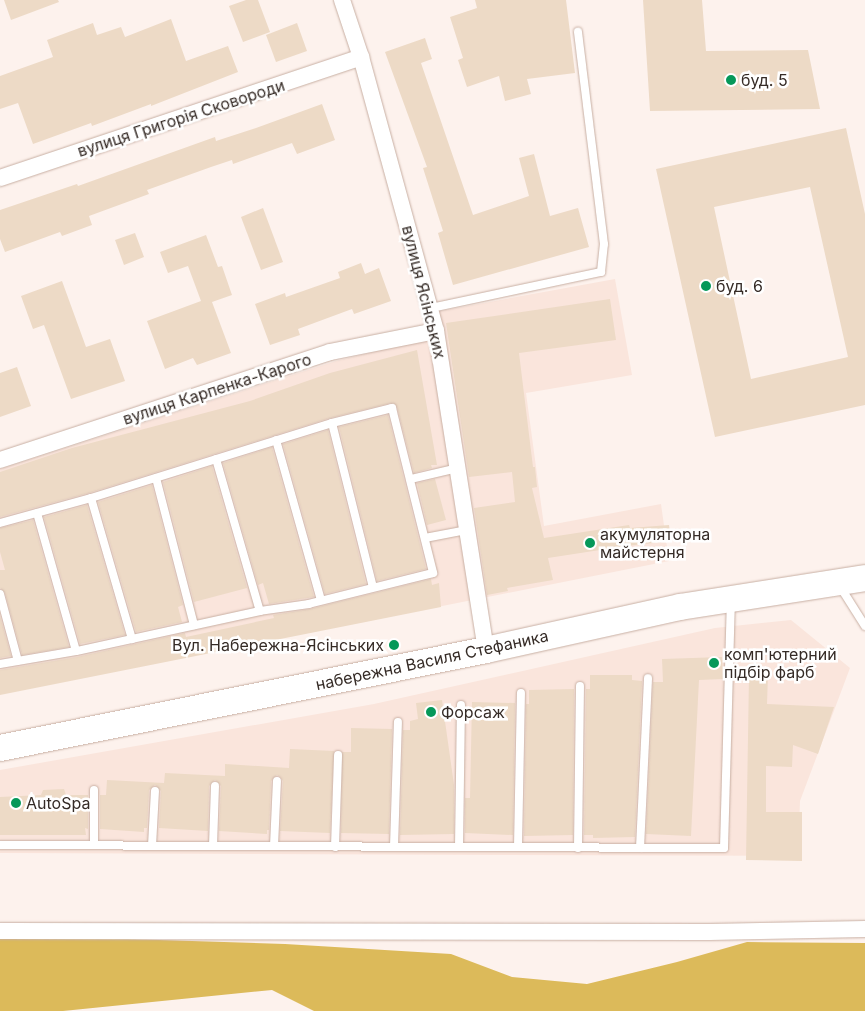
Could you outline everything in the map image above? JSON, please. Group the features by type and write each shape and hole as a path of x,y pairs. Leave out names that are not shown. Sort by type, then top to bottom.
{"main road":[{"name":"набережна Василя Стефаника","path":"0,748 486,650 680,606 865,578"}],"street":[{"name":"вулиця Ясінських","path":"342,0 361,57 431,308 486,650"},
{"name":"вулиця Григорія Сковороди","path":"0,178 361,57"},
{"name":"вулиця Карпенка-Карого","path":"0,460 330,352 436,331"},
{"path":"0,931 709,932 865,929"}],"lane":[{"path":"431,308 601,272 604,244 578,32"},
{"path":"0,523 91,498 332,423 392,408 433,573 309,604 260,611 76,652 0,664"},
{"path":"332,423 373,588"},
{"path":"276,440 321,600"},
{"path":"216,459 260,611"},
{"path":"411,479 458,468"},
{"path":"156,478 194,625"},
{"path":"91,498 132,639"},
{"path":"37,513 76,652"},
{"path":"425,538 467,530"},
{"path":"837,582 865,626"},
{"path":"0,594 18,661"},
{"path":"0,845 724,848 731,598"},
{"path":"640,848 648,678"},
{"path":"578,848 580,686"},
{"path":"518,847 521,693"},
{"path":"458,847 461,705"},
{"path":"394,847 398,722"},
{"path":"335,847 338,755"},
{"path":"274,846 277,781"},
{"path":"214,846 215,786"},
{"path":"94,790 94,845"},
{"path":"152,846 155,791"}],"shaded area":[{"path":"615,279 632,375 526,393 544,526 661,504 669,561 0,694 0,469 336,361 427,339 440,311"},
{"path":"791,620 850,668 800,801 798,856 0,853 0,770 374,704 715,628"},
{"path":"0,935 285,944 451,954 512,977 587,984 677,962 747,942 865,943 865,1011 314,1011 272,990 63,1011 0,1011"}],"building":[{"path":"4,0 58,0 59,2 11,20"},
{"path":"246,0 258,0 270,32 243,42 229,6"},
{"path":"475,0 566,0 575,73 527,79 531,94 505,101 499,76 467,87 458,60 463,58 450,17 477,8"},
{"name":"буд. 5","path":"643,0 702,0 706,51 808,50 820,109 650,111"},
{"path":"171,19 186,61 228,46 238,72 151,106 151,104 92,126 91,123 33,144 18,103 0,109 0,76 53,57 47,40 93,23 97,35 121,27 125,37"},
{"path":"297,23 307,51 276,62 266,35"},
{"path":"425,38 432,59 421,63 473,215 529,196 519,158 534,154 550,216 578,208 589,247 453,285 438,233 443,231 423,168 427,167 385,52"},
{"path":"322,104 335,140 297,154 292,143 233,164 232,160 211,167 147,190 149,194 89,216 92,225 62,236 60,232 5,252 0,239 0,210 77,184 78,186 215,137 216,141 256,128"},
{"name":"буд. 6","path":"846,128 865,214 865,405 715,437 656,169","holes":["810,187 848,357 751,379 714,207"]},
{"path":"263,208 283,262 261,270 241,217"},
{"path":"135,233 144,257 124,265 115,240"},
{"path":"206,235 218,267 222,266 232,295 212,302 231,353 197,365 193,358 165,369 147,321 201,301 188,266 168,273 160,252"},
{"path":"361,263 365,274 379,268 391,301 354,314 352,309 298,329 300,335 270,345 255,304 285,293 286,297 340,278 338,272"},
{"path":"62,281 86,347 110,339 125,381 71,399 44,325 33,329 21,296"},
{"path":"610,299 616,340 519,353 537,487 532,488 544,538 629,525 630,528 669,525 671,541 548,558 553,580 507,588 508,591 487,595 474,508 515,502 512,472 469,477 446,323"},
{"path":"417,350 437,465 431,465 432,468 414,473 397,407 391,403 330,418 89,493 0,517 0,472 72,448 250,401 330,373"},
{"path":"17,367 31,406 0,417 0,373"},
{"path":"388,415 426,569 377,581 339,427"},
{"path":"328,430 366,584 325,594 283,444"},
{"path":"272,447 314,597 269,604 263,583 258,585 223,463"},
{"path":"212,466 247,588 194,602 163,482"},
{"path":"435,479 446,520 427,525 417,483"},
{"path":"152,485 183,605 178,607 182,622 136,632 98,502"},
{"path":"87,505 125,635 80,644 44,517"},
{"path":"33,520 69,647 22,655 5,593 0,588 0,570 5,570 0,552 0,528"},
{"path":"431,579 432,585 439,583 441,607 0,695 0,670 77,657 185,633 186,637 274,618 273,615 310,609"},
{"path":"0,616 11,656 0,658"},
{"path":"722,657 723,679 699,680 691,836 646,834 653,682 663,682 662,659"},
{"path":"590,675 632,675 632,680 642,681 635,837 593,838 593,835 584,835 586,689 590,689"},
{"path":"749,675 768,675 767,704 834,707 818,754 793,745 792,767 766,766 766,812 802,812 802,861 746,860"},
{"path":"574,689 573,835 524,836 526,704 529,704 529,690"},
{"path":"442,700 454,785 454,834 400,835 403,730 410,730 410,721 418,719 416,703"},
{"path":"472,702 515,703 513,835 465,833 465,798 470,798"},
{"path":"351,728 392,729 389,834 341,833 342,752 351,752"},
{"path":"290,749 334,751 330,833 280,831 283,781 277,775 271,781 269,830 267,830 267,834 219,831 221,786 215,780 209,786 208,831 159,828 161,791 155,785 149,790 147,828 144,828 144,832 100,829 100,795 106,795 107,780 164,783 165,773 225,776 225,764 289,768"},
{"path":"64,789 66,795 88,795 88,829 85,828 86,835 0,835 0,797 41,795 43,790"}],"place":[{"name":"буд. 5","path":"731,80"},
{"name":"буд. 6","path":"706,286"},
{"name":"акумуляторна майстерня","path":"590,543"},
{"name":"Вул. Набережна-Ясінських","path":"394,645"},
{"name":"комп'ютерний підбір фарб","path":"714,663"},
{"name":"Форсаж","path":"431,712"},
{"name":"AutoSpa","path":"16,803"}]}
